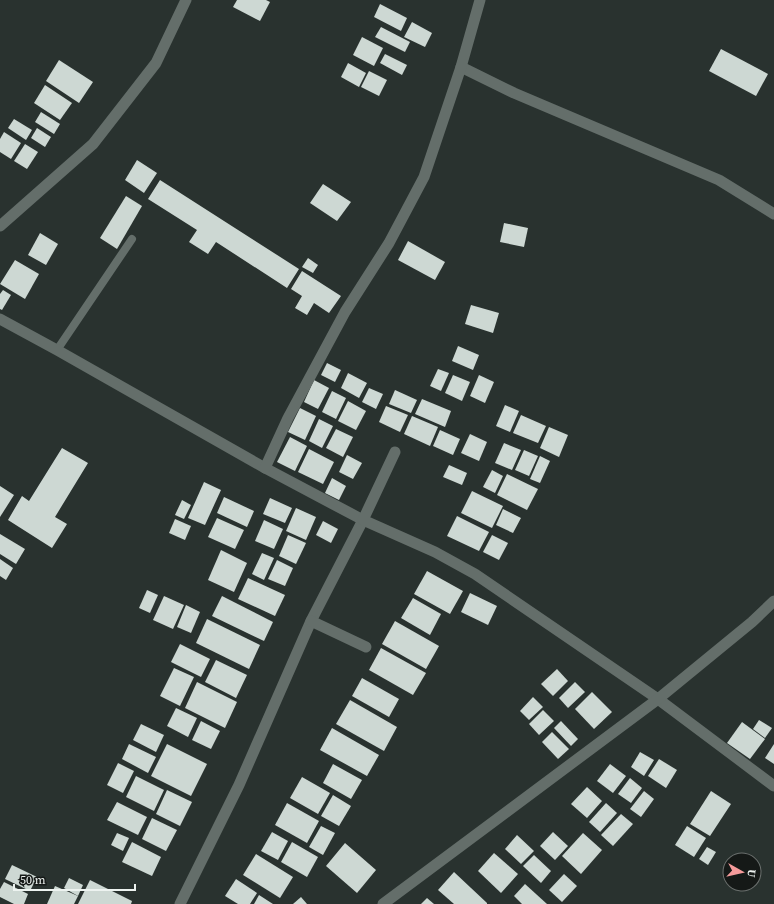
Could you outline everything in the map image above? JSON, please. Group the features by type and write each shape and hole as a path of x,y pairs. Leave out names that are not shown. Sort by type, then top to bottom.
{"street":[{"path":"0,226 93,144 156,63 186,0"},
{"path":"265,468 288,418 345,312 389,243 424,177 462,67 480,0"},
{"path":"462,67 514,93 719,180 774,214"},
{"path":"0,319 265,468 363,520 435,552 475,574 658,698 774,786"},
{"path":"180,904 239,784 311,621 363,520 395,452"},
{"path":"383,904 658,698 752,622 774,601"},
{"path":"311,621 366,647"}],"lane":[{"path":"57,350 132,239"}],"building":[{"path":"237,0 266,0 270,2 260,21 233,7"},
{"path":"380,4 407,18 401,31 374,17"},
{"path":"412,22 432,33 425,47 404,37"},
{"path":"381,27 410,42 405,52 375,37"},
{"path":"362,37 383,48 374,66 353,55"},
{"path":"721,49 768,74 756,96 709,71"},
{"path":"385,54 407,65 402,75 380,63"},
{"path":"59,60 93,82 79,103 46,81"},
{"path":"348,63 366,73 359,87 341,77"},
{"path":"369,71 387,80 379,96 361,87"},
{"path":"45,85 72,103 60,120 34,103"},
{"path":"41,112 60,124 54,134 35,122"},
{"path":"14,119 32,130 26,140 8,128"},
{"path":"37,128 51,137 45,147 31,138"},
{"path":"4,132 21,143 11,159 0,152 0,139"},
{"path":"25,144 38,152 27,169 14,161"},
{"path":"137,160 157,173 144,193 125,180"},
{"path":"160,180 299,269 287,288 216,242 208,254 189,242 197,230 148,199"},
{"path":"323,184 351,202 337,221 310,203"},
{"path":"126,196 142,206 117,249 100,238"},
{"path":"504,223 528,228 524,247 500,242"},
{"path":"40,233 58,244 46,265 28,255"},
{"path":"408,241 445,262 435,280 398,260"},
{"path":"308,258 318,265 313,273 302,267"},
{"path":"15,260 39,274 25,299 0,284"},
{"path":"302,271 341,296 329,313 314,303 307,315 295,308 302,296 291,289"},
{"path":"3,290 11,295 2,310 0,309 0,294"},
{"path":"471,305 499,313 493,333 465,324"},
{"path":"458,346 479,355 473,370 452,361"},
{"path":"327,363 341,370 335,382 321,375"},
{"path":"438,369 449,373 441,391 430,386"},
{"path":"348,373 367,383 359,398 341,388"},
{"path":"453,375 470,382 462,401 445,393"},
{"path":"479,375 494,382 485,403 470,396"},
{"path":"314,380 329,388 318,409 304,402"},
{"path":"369,388 383,394 376,409 362,402"},
{"path":"395,390 417,400 411,413 389,404"},
{"path":"332,391 346,398 336,419 322,412"},
{"path":"422,399 451,411 445,427 415,414"},
{"path":"348,401 366,411 356,430 338,421"},
{"path":"505,405 519,411 510,432 496,426"},
{"path":"386,406 408,415 400,432 379,422"},
{"path":"300,408 316,416 305,440 288,432"},
{"path":"521,415 546,426 538,443 513,433"},
{"path":"412,416 438,427 430,446 404,434"},
{"path":"319,419 333,426 322,448 309,441"},
{"path":"549,427 568,435 559,457 540,448"},
{"path":"336,429 353,437 343,457 326,448"},
{"path":"440,430 460,439 453,455 433,446"},
{"path":"470,434 487,442 479,461 461,453"},
{"path":"290,437 307,446 295,471 277,462"},
{"path":"504,443 521,450 512,470 495,463"},
{"path":"62,448 88,463 55,517 67,524 52,548 8,520 22,496 29,501"},
{"path":"309,449 334,462 323,484 298,472"},
{"path":"524,450 538,456 529,476 515,470"},
{"path":"347,455 362,463 353,479 339,472"},
{"path":"540,456 550,461 540,483 530,479"},
{"path":"449,465 467,473 462,485 443,477"},
{"path":"492,470 503,476 495,493 483,487"},
{"path":"507,474 538,489 527,510 497,495"},
{"path":"332,478 346,486 339,500 325,493"},
{"path":"204,482 221,490 205,525 188,518"},
{"path":"0,486 14,495 0,517"},
{"path":"472,491 503,506 492,528 461,513"},
{"path":"224,497 254,511 247,527 217,513"},
{"path":"270,498 292,508 285,523 263,514"},
{"path":"182,500 191,505 184,519 175,515"},
{"path":"296,508 316,517 306,540 286,531"},
{"path":"503,509 521,518 513,533 496,525"},
{"path":"457,516 489,532 479,551 447,536"},
{"path":"217,518 244,530 235,549 208,537"},
{"path":"175,519 191,526 185,540 169,533"},
{"path":"264,520 283,529 274,549 255,541"},
{"path":"323,521 338,529 331,543 316,535"},
{"path":"0,534 25,549 16,564 0,554"},
{"path":"288,535 306,543 296,564 279,556"},
{"path":"492,535 508,543 499,560 483,552"},
{"path":"221,550 247,563 234,592 208,580"},
{"path":"262,553 274,558 264,580 252,574"},
{"path":"0,559 13,568 6,580 0,576"},
{"path":"277,560 293,568 285,586 268,579"},
{"path":"427,571 463,591 450,614 414,594"},
{"path":"248,578 285,595 275,616 238,599"},
{"path":"147,590 158,595 150,613 139,608"},
{"path":"470,593 497,606 488,625 461,612"},
{"path":"164,596 184,605 173,629 153,620"},
{"path":"222,596 273,622 264,641 212,616"},
{"path":"413,598 441,614 430,635 401,618"},
{"path":"186,605 200,612 191,633 177,627"},
{"path":"207,619 260,645 249,669 196,643"},
{"path":"395,621 439,646 426,669 382,644"},
{"path":"180,644 210,659 201,677 171,662"},
{"path":"381,648 426,673 413,695 369,670"},
{"path":"216,660 247,675 236,698 205,682"},
{"path":"174,668 194,677 180,706 160,696"},
{"path":"557,669 568,681 553,696 541,684"},
{"path":"362,678 399,699 389,717 352,696"},
{"path":"197,682 237,702 225,728 185,708"},
{"path":"575,682 585,692 568,708 559,698"},
{"path":"592,692 612,712 594,729 575,709"},
{"path":"533,697 543,707 529,720 520,711"},
{"path":"350,700 397,727 384,751 336,724"},
{"path":"176,708 197,718 188,737 167,726"},
{"path":"543,710 554,721 539,735 529,724"},
{"path":"759,720 772,728 765,738 753,729"},
{"path":"201,721 220,731 211,749 192,740"},
{"path":"561,721 578,739 571,746 554,728"},
{"path":"742,722 765,739 750,759 727,743"},
{"path":"141,724 164,735 156,752 133,740"},
{"path":"332,728 379,755 367,776 320,750"},
{"path":"552,732 569,749 558,759 542,742"},
{"path":"129,744 156,757 148,773 122,759"},
{"path":"167,744 207,764 191,796 151,776"},
{"path":"774,744 774,764 765,758"},
{"path":"640,752 654,760 644,776 631,767"},
{"path":"659,759 677,770 666,788 648,776"},
{"path":"118,763 134,771 123,793 107,785"},
{"path":"333,764 362,780 351,799 323,783"},
{"path":"610,764 626,776 613,793 597,781"},
{"path":"136,776 164,790 154,811 126,797"},
{"path":"302,777 330,793 318,814 290,798"},
{"path":"630,778 642,788 631,803 618,794"},
{"path":"587,787 602,801 587,818 571,804"},
{"path":"167,790 192,802 180,826 156,814"},
{"path":"644,791 654,799 641,817 630,809"},
{"path":"711,791 731,804 710,836 690,824"},
{"path":"333,795 351,806 339,826 321,816"},
{"path":"117,802 147,817 138,835 107,820"},
{"path":"287,803 319,821 307,843 275,825"},
{"path":"606,803 617,813 600,832 589,822"},
{"path":"621,814 633,824 613,846 601,835"},
{"path":"152,818 177,830 166,851 142,839"},
{"path":"321,826 335,833 323,855 309,847"},
{"path":"687,826 706,838 694,857 675,845"},
{"path":"272,832 288,841 278,860 261,851"},
{"path":"553,832 568,846 555,860 540,846"},
{"path":"117,833 129,838 123,851 111,845"},
{"path":"583,833 602,850 581,874 562,856"},
{"path":"517,835 534,851 521,864 505,849"},
{"path":"132,842 161,857 152,876 122,862"},
{"path":"292,842 318,857 307,877 281,862"},
{"path":"345,843 376,870 357,893 326,866"},
{"path":"707,847 716,852 708,865 699,859"},
{"path":"494,853 518,874 501,893 478,871"},
{"path":"256,854 293,877 280,898 243,875"},
{"path":"534,855 551,871 541,883 523,866"},
{"path":"12,865 37,877 30,891 5,879"},
{"path":"454,872 487,904 454,904 438,890"},
{"path":"564,874 577,886 562,902 549,890"},
{"path":"69,878 83,885 78,896 64,888"},
{"path":"236,879 257,893 250,904 238,904 225,896"},
{"path":"90,880 132,901 131,904 78,904"},
{"path":"4,882 28,894 24,904 14,904 0,897 0,889"},
{"path":"525,884 547,904 522,904 514,896"},
{"path":"55,886 78,896 74,904 47,904"},
{"path":"259,895 273,904 254,904"},
{"path":"301,897 307,904 293,904"},
{"path":"427,898 434,904 421,904"}]}
